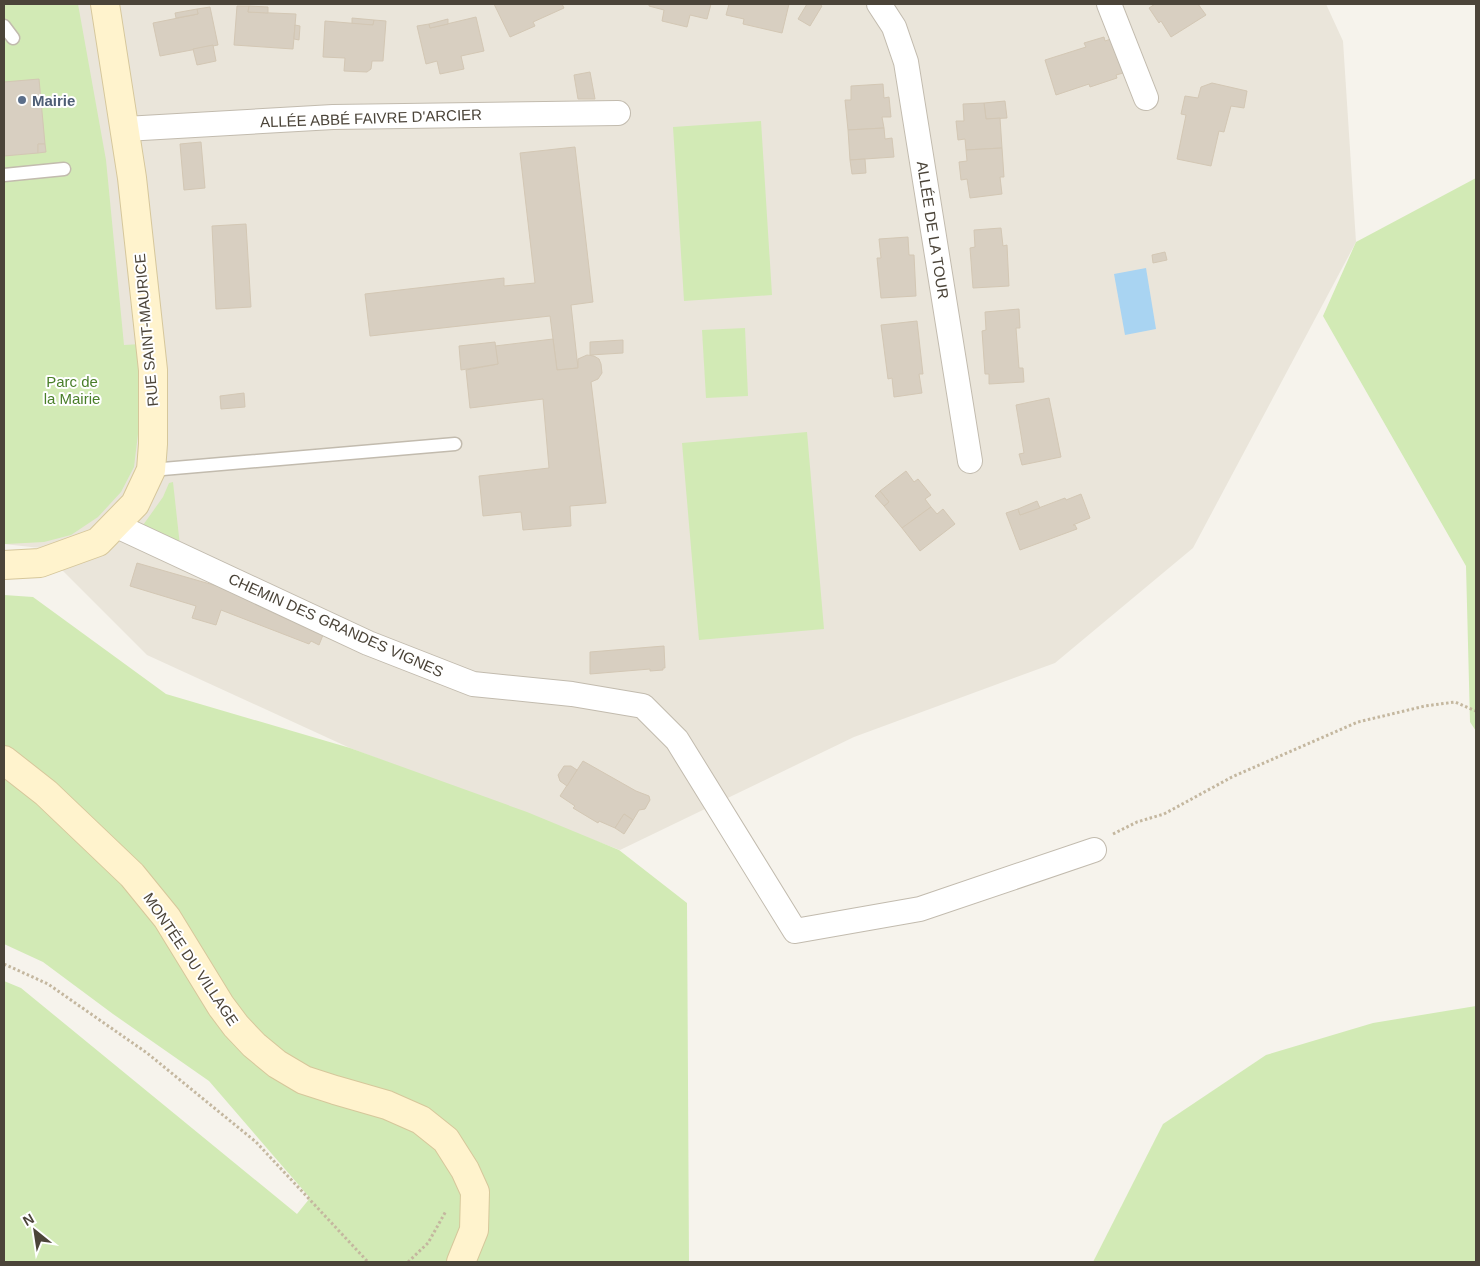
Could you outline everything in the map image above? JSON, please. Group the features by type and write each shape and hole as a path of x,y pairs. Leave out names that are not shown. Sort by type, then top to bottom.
{"main road":[{"name":"RUE SAINT-MAURICE","path":"4,565 40,563 98,542 136,504 151,470 153,370 132,178 105,4"},
{"name":"MONTÉE DU VILLAGE","path":"4,760 46,793 132,875 167,918 221,1006 254,1045 277,1064 304,1080 388,1105 421,1120 446,1140 465,1170 475,1192 474,1230 462,1262"}],"street":[{"name":"ALLÉE DE LA TOUR","path":"879,4 894,27 906,62 970,461"},
{"path":"1109,4 1146,98"},
{"name":"ALLÉE ABBÉ FAIVRE D'ARCIER","path":"124,129 333,117 618,113"},
{"name":"CHEMIN DES GRANDES VIGNES","path":"115,525 368,643 473,684 572,694 643,706 677,740 795,931 920,909 1094,850"}],"lane":[{"path":"4,26 13,38"},
{"path":"4,174 64,170"},
{"path":"151,470 455,444"}],"path":[{"path":"1094,850 1099,841 1137,822 1164,814 1232,777 1358,722 1425,706 1456,702 1476,710"},
{"path":"4,964 48,984 147,1052 256,1142 368,1262"},
{"path":"408,1262 428,1243 445,1212 447,1204"}],"shaded area":[{"path":"4,4 1326,4 1343,41 1356,242 1193,548 1055,663 854,737 620,850 350,748 147,655 40,548 4,544"}],"green space":[{"name":"Parc de la Mairie","path":"4,4 78,4 106,160 124,345 141,344 138,434 134,467 121,492 98,517 71,535 44,542 6,544 4,544"},
{"path":"761,121 772,295 684,301 673,127"},
{"path":"1476,178 1476,731 1470,722 1466,566 1323,316 1356,242"},
{"path":"745,328 748,396 706,398 702,330"},
{"path":"807,432 824,629 699,640 682,443"},
{"path":"173,482 180,546 141,528 163,497 169,483"},
{"path":"4,595 33,597 166,694 350,748 527,812 619,850 687,903 689,1262 4,1262 4,981 21,988 297,1214 310,1198 209,1081 43,962 4,944"},
{"path":"1476,1006 1476,1262 1093,1262 1163,1124 1266,1055 1373,1023"}],"water":[{"path":"1146,268 1156,329 1125,335 1114,274"}],"building":[{"path":"494,4 562,4 564,8 533,22 535,26 510,37"},
{"path":"649,4 711,4 707,19 690,15 687,27 662,21 664,10 649,6"},
{"path":"729,4 789,4 782,33 743,24 744,19 726,15"},
{"path":"807,4 819,4 822,6 810,26 798,19"},
{"path":"1155,4 1198,4 1206,15 1171,37 1161,21 1159,23 1149,8"},
{"path":"237,6 249,6 248,12 296,14 293,49 234,45"},
{"path":"249,6 268,7 268,13 248,12"},
{"path":"210,7 218,45 160,56 153,23 198,14 197,9"},
{"path":"197,9 198,14 176,18 175,13"},
{"path":"476,17 484,51 461,56 464,69 440,74 437,61 426,64 417,26 429,24 430,28"},
{"path":"352,18 374,20 373,25 352,24"},
{"path":"448,19 448,24 430,28 429,24"},
{"path":"374,20 386,21 383,61 372,61 371,69 367,72 344,71 345,58 323,57 325,21 373,25"},
{"path":"295,25 300,26 299,40 294,39"},
{"path":"1104,37 1105,41 1117,37 1127,72 1116,75 1117,78 1090,87 1089,84 1056,95 1045,60 1086,47 1084,43"},
{"path":"213,45 216,61 197,65 193,49"},
{"path":"590,72 595,99 578,99 574,75"},
{"name":"Mairie","path":"39,79 45,144 38,144 38,153 4,156 4,82"},
{"path":"1212,83 1247,91 1244,108 1231,106 1224,132 1219,131 1211,166 1177,159 1186,115 1181,114 1185,96 1198,98 1201,87"},
{"path":"883,84 884,98 889,97 891,117 882,117 884,128 848,130 845,100 851,100 851,86"},
{"path":"1005,101 1007,118 986,119 984,103"},
{"path":"984,103 986,119 1000,118 1002,148 966,150 965,139 958,140 956,121 964,121 963,104"},
{"path":"884,128 885,139 892,138 894,157 850,160 848,130"},
{"path":"201,142 205,188 184,190 180,144"},
{"path":"38,144 45,144 46,152 38,153"},
{"path":"575,147 593,302 571,305 578,368 557,370 550,316 370,336 365,294 504,278 504,286 535,283 520,153"},
{"path":"1002,148 1004,177 1000,177 1002,194 970,198 967,179 961,180 959,162 967,161 966,150"},
{"path":"865,159 866,173 852,174 850,160"},
{"path":"246,224 251,307 216,309 212,226"},
{"path":"1001,228 1003,246 1007,245 1009,286 973,288 970,248 975,247 974,230"},
{"path":"908,237 909,255 914,255 916,296 881,298 877,258 881,258 879,239"},
{"path":"1165,252 1167,260 1153,263 1152,255"},
{"path":"1019,309 1020,328 1016,328 1019,368 1023,368 1024,382 989,384 989,374 985,374 982,331 986,330 985,312"},
{"path":"917,321 923,374 919,374 922,393 894,397 892,378 888,379 881,325"},
{"path":"553,339 557,370 578,368 578,359 587,355 599,359 601,364 602,373 598,379 591,382 606,503 570,506 571,526 523,530 521,512 483,516 479,476 549,468 543,399 470,408 466,370 498,364 495,346"},
{"path":"623,340 623,353 590,355 590,342"},
{"path":"495,342 498,364 461,370 459,346"},
{"path":"244,393 245,407 221,409 220,396"},
{"path":"1049,398 1061,457 1022,465 1019,454 1024,453 1016,405"},
{"path":"906,471 914,482 918,479 931,495 925,499 931,507 902,528 884,506 889,502 880,491"},
{"path":"880,491 889,502 884,506 875,496"},
{"path":"1081,494 1090,518 1073,525 1077,529 1020,550 1006,513 1018,509 1020,515"},
{"path":"1037,501 1040,508 1020,515 1018,509"},
{"path":"931,507 937,514 943,509 955,524 920,551 902,528"},
{"path":"137,563 231,590 327,625 319,645 311,641 309,644 221,610 216,625 192,618 196,606 130,586"},
{"path":"664,646 665,668 663,670 650,671 650,669 590,674 590,652"},
{"path":"583,761 636,791 649,796 650,800 645,809 639,810 633,820 624,814 615,828 599,821 598,823 573,808 575,806 560,796"},
{"path":"564,766 571,766 577,770 567,786 560,781 558,775"},
{"path":"624,814 633,820 624,834 615,828"}],"place":[{"name":"Mairie","path":"22,100"}]}
